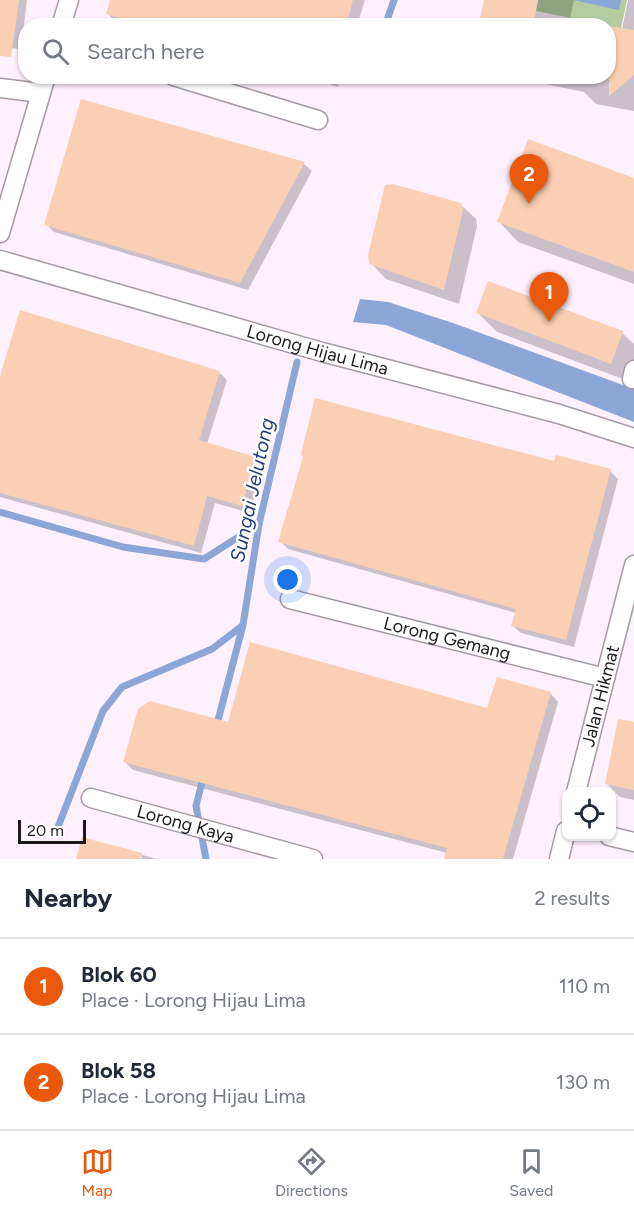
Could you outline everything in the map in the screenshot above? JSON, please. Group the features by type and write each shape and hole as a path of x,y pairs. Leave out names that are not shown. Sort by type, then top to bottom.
{"street":[{"path":"63,18 69,0"},
{"path":"199,84 318,120"},
{"path":"0,88 44,85 0,233"},
{"name":"Lorong Hijau Lima","path":"0,260 322,352 559,414 634,438"},
{"name":"Jalan Hikmat","path":"577,787 634,566"},
{"name":"Lorong Gemang","path":"290,599 605,678"},
{"name":"Lorong Kaya","path":"91,798 313,859"},
{"path":"616,838 634,842"},
{"path":"559,859 564,841"}],"green space":[{"path":"538,0 627,0 620,33 616,32 616,18 571,18 536,11"}],"water":[{"path":"573,0 621,0 619,10"},
{"path":"360,299 388,302 453,323 634,389 634,422 386,325 353,322"}],"building":[{"path":"0,0 19,0 11,57 0,56"},
{"path":"110,0 353,0 348,18 119,18 106,14"},
{"path":"484,0 538,0 535,18 480,18"},
{"path":"616,27 634,30 634,75 609,96 609,84 616,84"},
{"path":"81,99 305,162 240,283 44,225"},
{"path":"528,139 634,178 634,272 497,222"},
{"path":"393,184 461,203 463,210 444,290 369,264 368,255 385,185"},
{"path":"488,281 623,331 611,364 476,313"},
{"path":"20,310 220,371 199,440 256,457 242,506 207,496 194,546 0,493 0,376"},
{"path":"315,398 554,461 556,455 611,469 566,640 511,626 516,609 278,542 303,457 301,454"},
{"path":"250,642 487,708 497,677 551,692 503,859 444,859 447,848 123,762 138,709 150,701 228,722"},
{"path":"618,719 634,722 634,790 605,784"},
{"path":"82,837 142,853 142,859 76,859"}],"waterway":[{"name":"Sungai Jelutong","path":"388,18 394,0"},
{"name":"Sungai Jelutong","path":"216,728 243,625 259,524 297,362"},
{"path":"0,512 123,547 204,559 259,524"},
{"name":"Sungai Jelutong","path":"58,827 103,711 122,687 212,649 242,626"},
{"name":"Sungai Jelutong","path":"204,774 196,806 206,859"}],"place":[{"name":"Blok 58","path":"529,204"},
{"name":"Blok 60","path":"549,322"}]}
